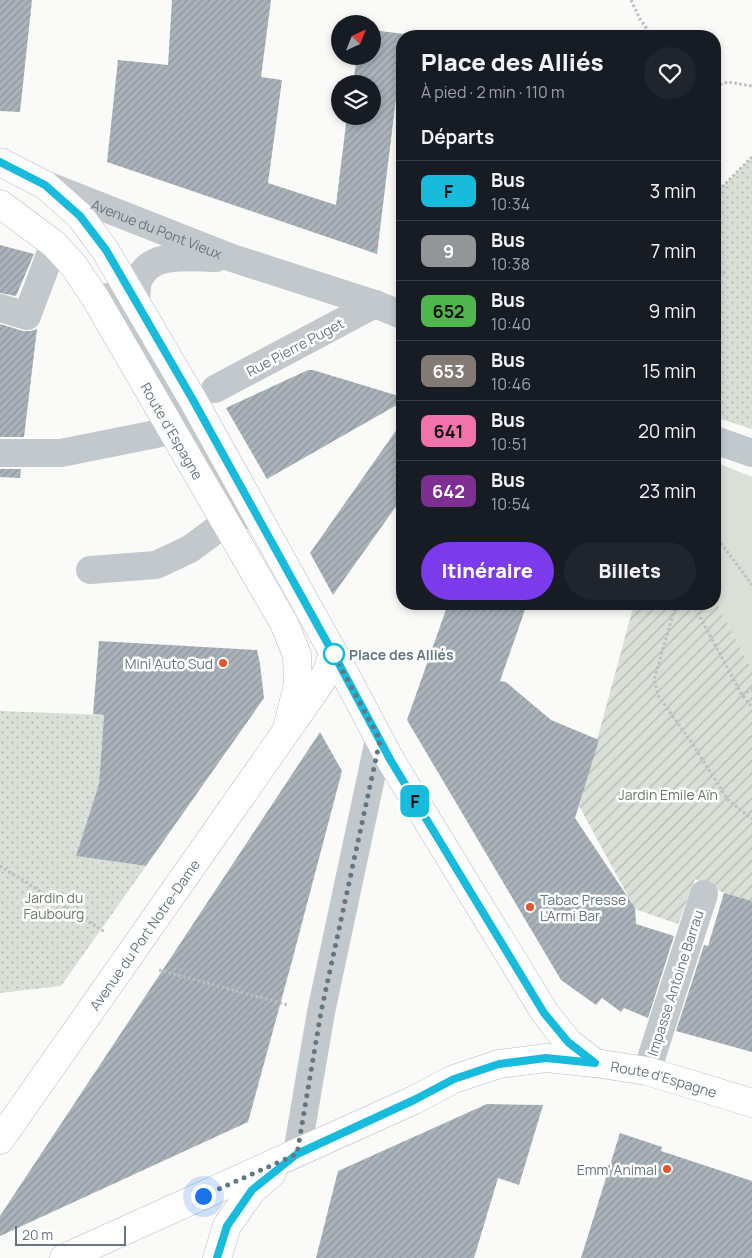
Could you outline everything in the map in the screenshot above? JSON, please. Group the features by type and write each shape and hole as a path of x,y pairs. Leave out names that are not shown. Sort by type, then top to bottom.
{"main road":[{"name":"Avenue du Pont Vieux","path":"0,162 45,185"},
{"name":"Route d'Espagne","path":"45,185 80,216 106,250 193,400 380,740 544,1013 568,1042 595,1063 647,1071 752,1103"},
{"name":"Route d'Espagne","path":"0,204 54,244 74,266 96,299 284,623"},
{"name":"Avenue du Port Notre-Dame","path":"284,623 297,655 298,685 287,729"},
{"name":"Avenue du Port Notre-Dame","path":"0,1140 328,672 333,653"},
{"path":"64,1258 297,1154 414,1100 454,1079 499,1064 546,1058 595,1063"},
{"path":"217,1258 227,1226 252,1190 297,1154"}],"street":[{"name":"Avenue du Pont Vieux","path":"45,185 232,258 396,313"},
{"path":"0,308 27,316 54,244"},
{"name":"Avenue du Pont Vieux","path":"136,301 138,281 146,268 158,260 171,258 232,258"},
{"path":"74,266 107,296 134,336 298,622 333,653"},
{"name":"Rue Pierre Puget","path":"216,389 375,304"},
{"path":"0,452 61,453 171,431"},
{"path":"721,442 752,453"},
{"path":"90,570 156,565 190,549 225,523"},
{"path":"297,1154 321,1012 380,740"},
{"name":"Impasse Antoine Barrau","path":"647,1071 704,894"}],"path":[{"path":"631,0 648,30"},
{"path":"721,84 728,82 752,86"},
{"path":"721,188 752,157"},
{"path":"721,271 724,274"},
{"path":"721,543 752,585"},
{"path":"674,610 654,680 659,697 690,740 728,800 752,819"},
{"path":"696,610 742,695 752,707"},
{"path":"742,695 752,689"},
{"path":"0,866 82,917"},
{"path":"134,950 158,969 278,1003 321,1012"}],"green space":[{"path":"752,157 752,429 721,419 721,188"},
{"path":"721,464 752,477 752,670 720,610"},
{"name":"Jardin Emile Aïn","path":"632,610 720,610 752,670 752,901 724,893 695,879 678,924 635,909 579,806"},
{"name":"Jardin du Faubourg","path":"0,711 104,715 99,784 76,856 146,866 61,986 0,993"}],"building":[{"path":"0,0 32,0 20,112 0,111"},
{"path":"172,0 271,0 261,77 282,80 268,183 336,205 346,125 381,125 381,75 354,75 356,65 381,65 381,31 396,33 396,98 377,254 107,162 118,60 168,65"},
{"path":"0,245 34,254 16,296 0,293"},
{"path":"0,324 23,331 37,329 24,437 0,437"},
{"path":"308,370 396,395 396,405 267,479 226,408"},
{"path":"396,431 396,506 333,595 310,553"},
{"path":"0,469 21,469 20,478 0,477"},
{"path":"446,610 525,610 500,681 506,682 551,720 599,740 575,818 635,908 636,924 674,936 648,1018 624,1008 621,1012 602,998 596,1005 561,980 407,720"},
{"path":"99,641 257,650 260,664 264,698 146,866 76,856 99,784 104,715 93,714"},
{"path":"320,732 342,771 248,1122 0,1236 0,1216"},
{"path":"724,893 752,901 752,1052 676,1031 704,945 708,946"},
{"path":"487,1104 543,1105 519,1185 498,1178 474,1258 316,1258 338,1171"},
{"path":"620,1133 662,1147 661,1151 752,1181 752,1258 581,1258"}],"bus line":[{"name":"F","path":"0,162 45,185 80,216 106,250 193,400 391,761 544,1013 568,1042 595,1063 546,1058 499,1064 454,1079 414,1100 297,1154 252,1190 227,1226 217,1258"}],"place":[{"name":"Place des Alliés","path":"334,654"},
{"name":"Mini Auto Sud","path":"223,663"},
{"name":"Tabac Presse L'Armi Bar","path":"530,907"},
{"name":"Emm' Animal","path":"667,1169"}],"route":[{"path":"203,1196 297,1154 321,1012 380,740 334,654"}]}
